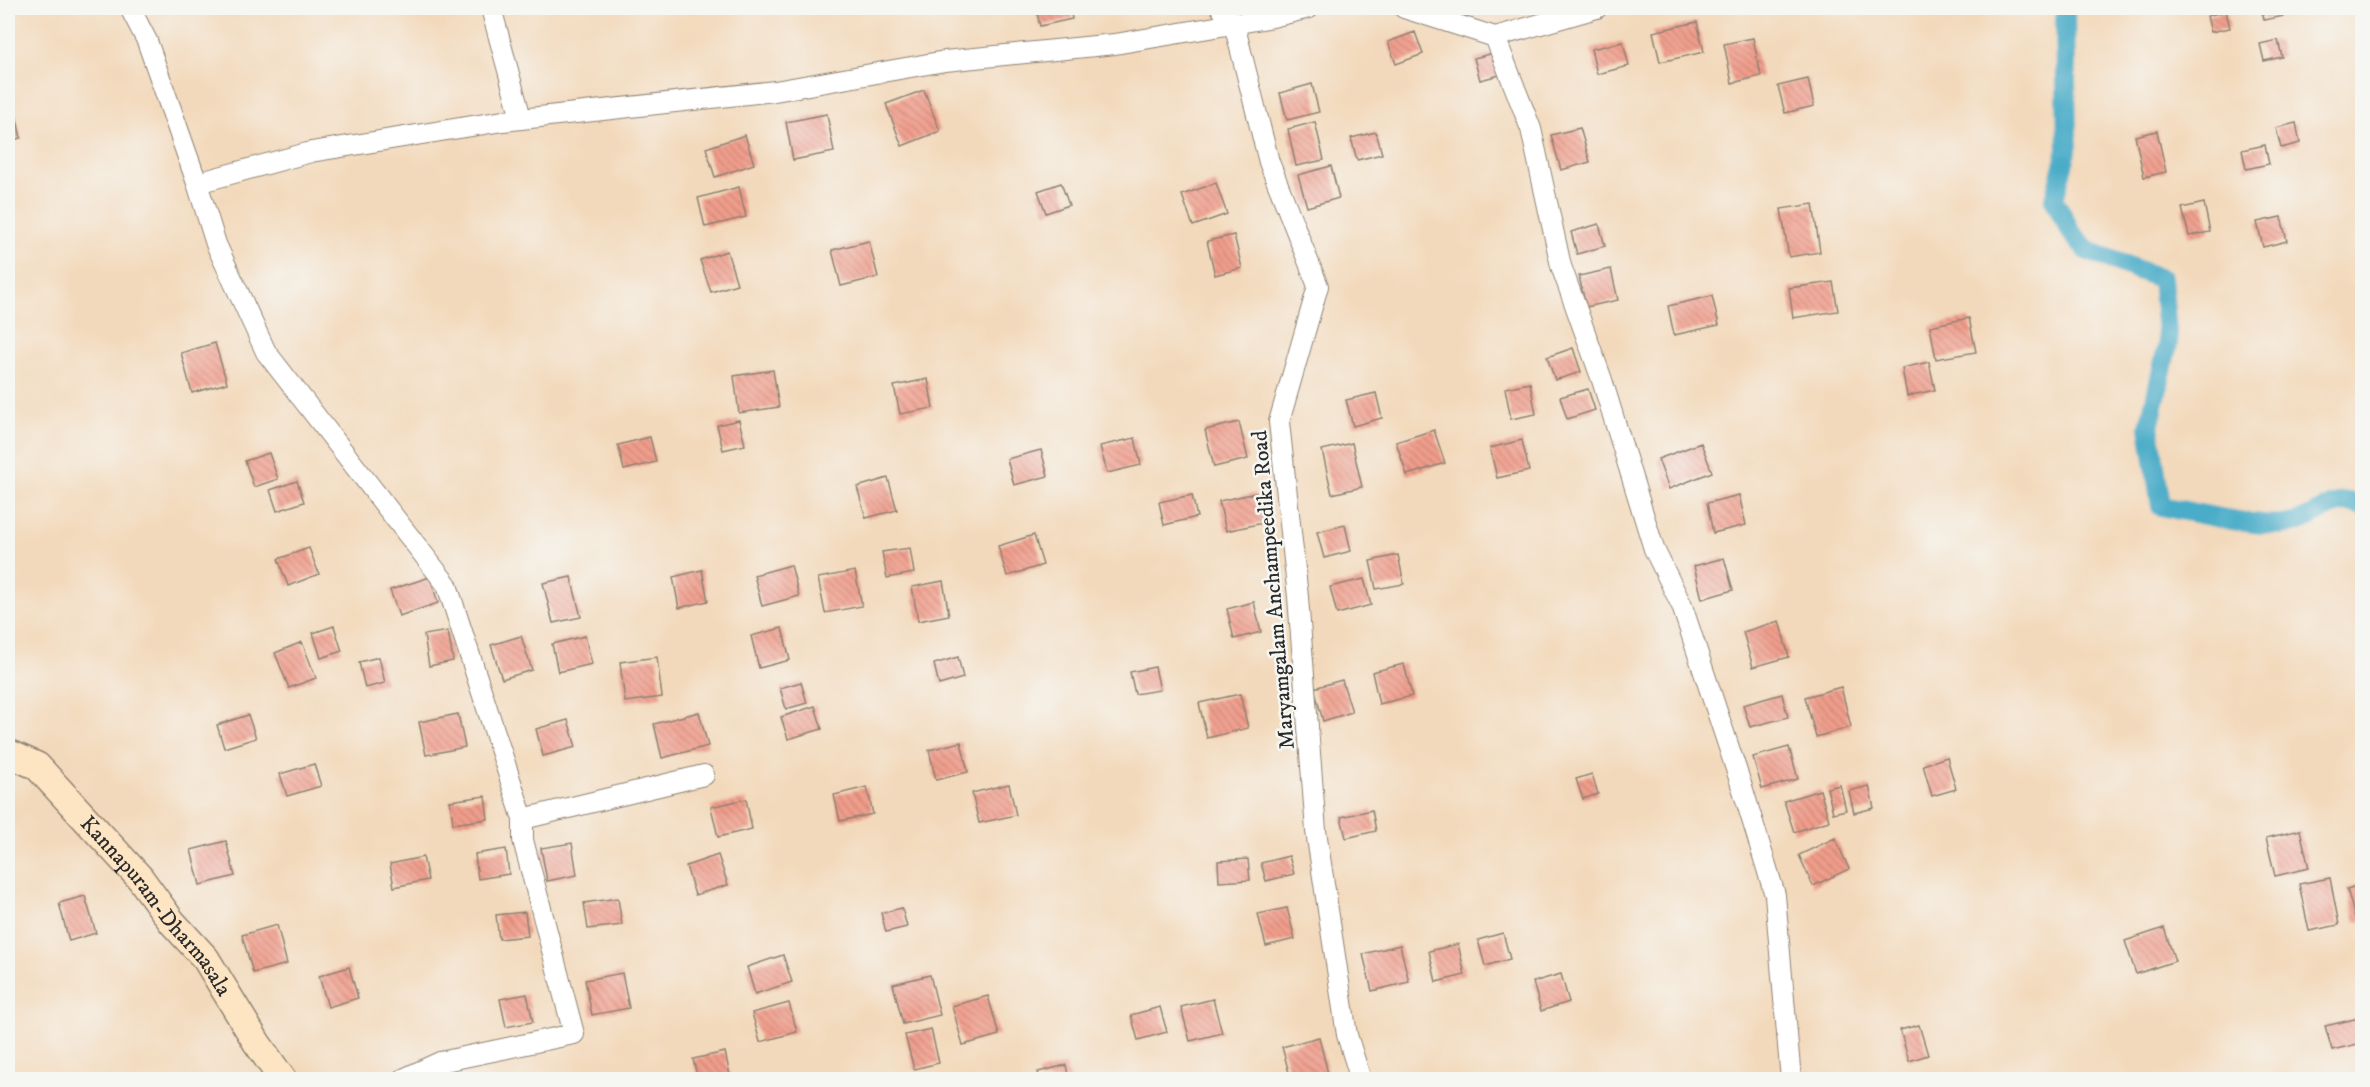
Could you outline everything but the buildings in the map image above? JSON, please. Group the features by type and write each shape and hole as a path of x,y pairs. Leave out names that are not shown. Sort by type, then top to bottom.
{"main road":[{"name":"Kannapuram-Dharmasala","path":"8,753 37,766 140,878 172,922 206,959 257,1043 283,1080"}],"street":[{"path":"130,8 147,41 216,244 266,352 447,585 523,819 523,840 574,1034 440,1062 401,1080"},
{"path":"490,8 521,118"},
{"name":"Maryamgalam Anchampeedika Road","path":"1221,8 1234,24 1269,162 1318,286 1279,422 1299,597 1316,831 1347,1035 1361,1080"},
{"path":"197,183 311,152 521,118 775,92 945,61 1115,44 1234,24 1309,8"},
{"path":"1404,8 1495,37 1598,8"},
{"path":"1495,37 1531,129 1562,266 1602,380 1654,549 1682,606 1775,895 1791,1080"},
{"path":"523,819 704,775"}],"waterway":[{"path":"2065,8 2067,150 2054,199 2071,232 2086,250 2162,279 2168,343 2149,427 2161,506 2228,519 2281,525 2302,520 2336,504 2345,502 2362,506"}]}
